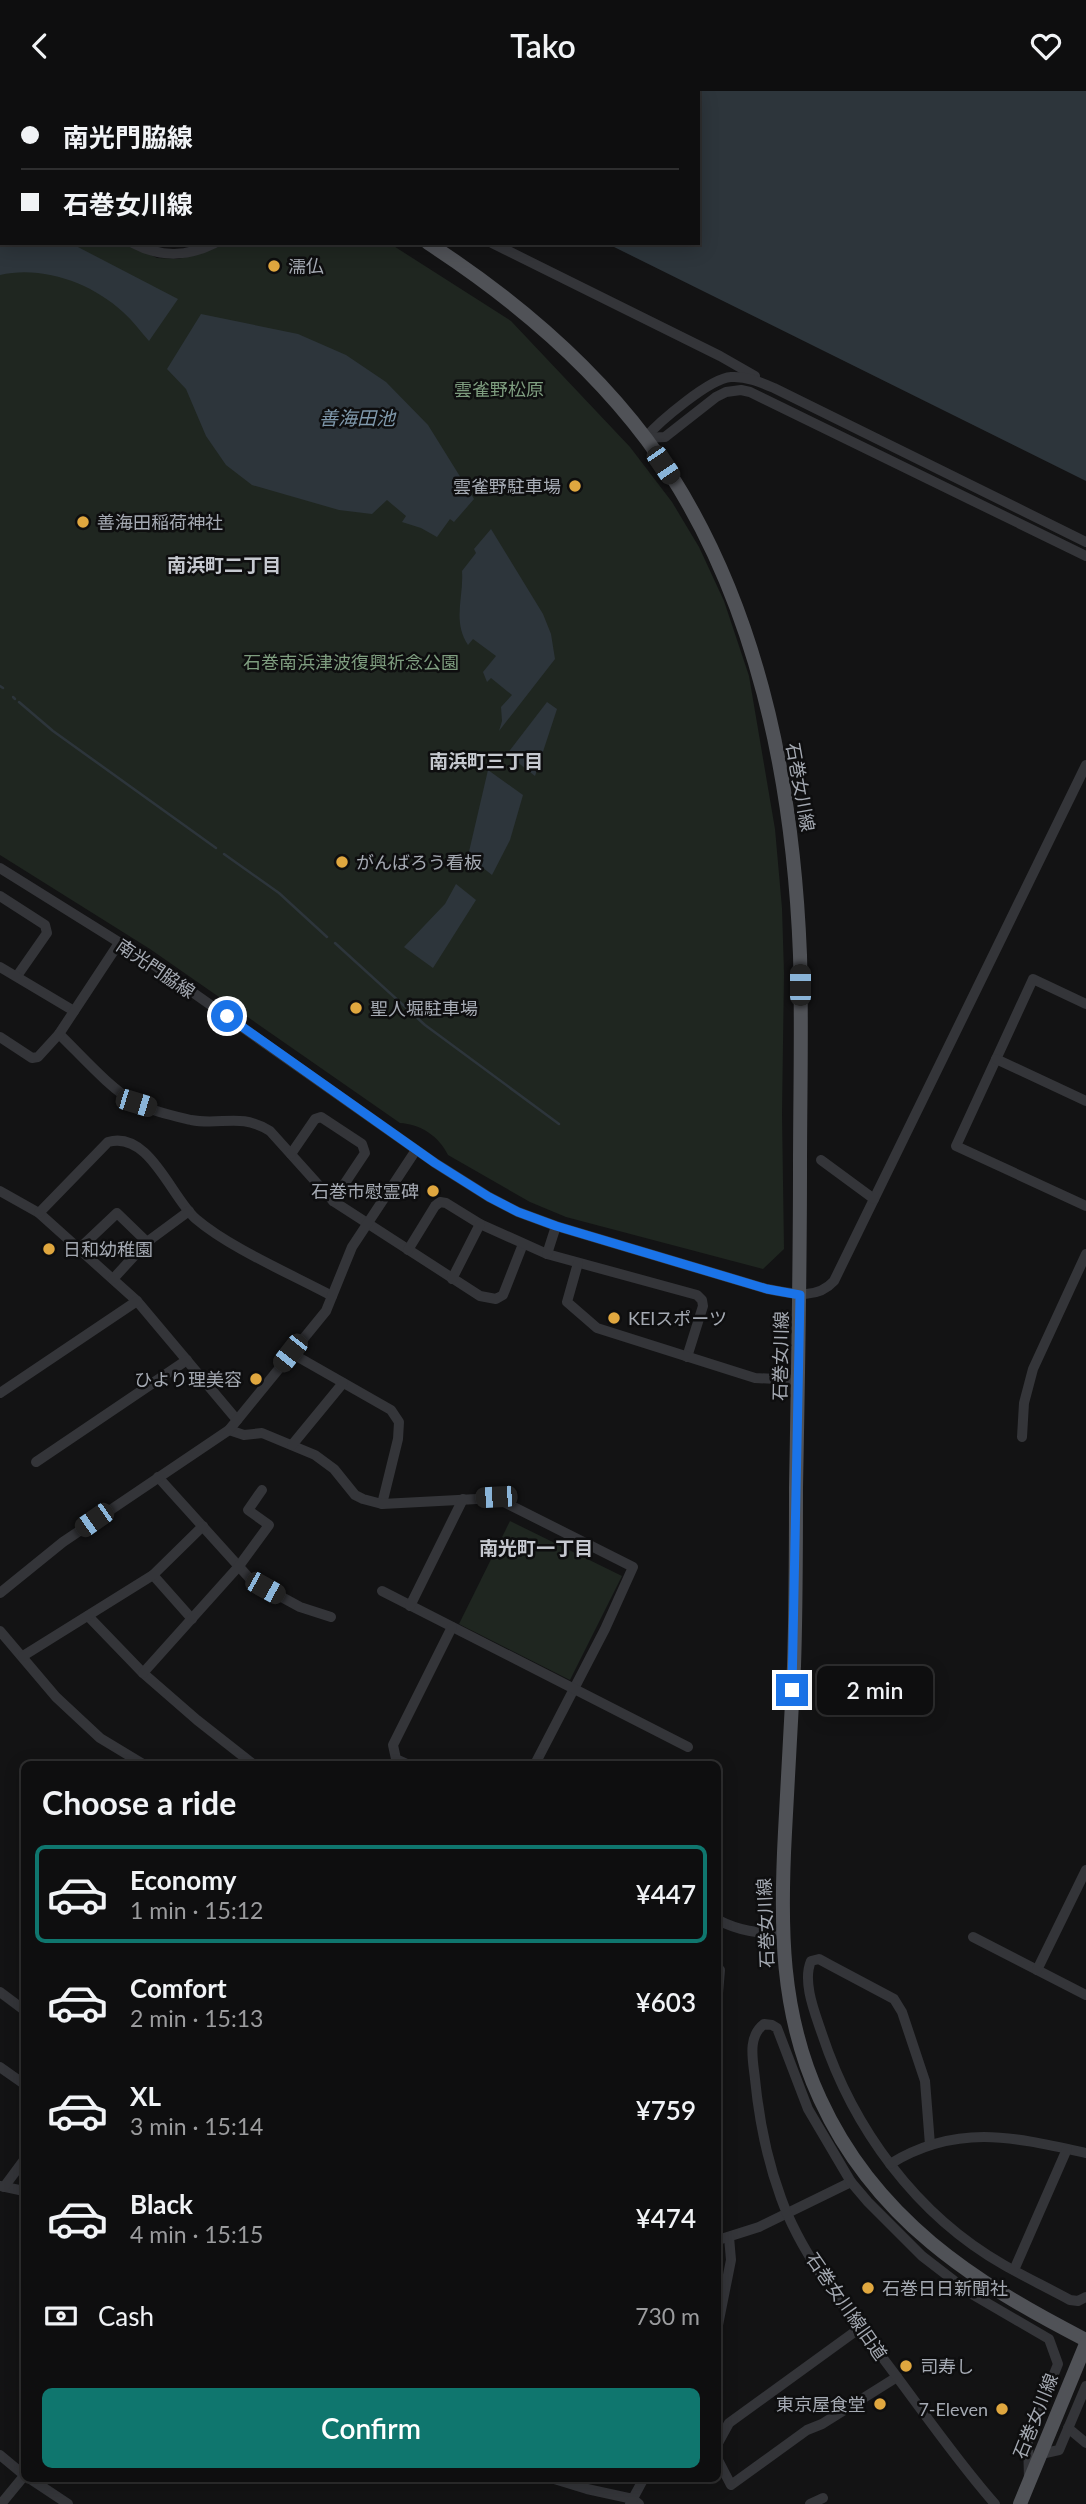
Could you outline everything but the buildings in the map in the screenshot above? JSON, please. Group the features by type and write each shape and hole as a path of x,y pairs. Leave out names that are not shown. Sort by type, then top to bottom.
{"main road":[{"name":"石巻女川線","path":"431,245 525,312 586,369 645,438 680,491 718,562 761,678 783,789 796,893 800,957 800,1295 794,1664 782,1934 792,2014 804,2059 837,2135 855,2163 909,2225 940,2252 1002,2295 1086,2342 1020,2504"}],"street":[{"path":"137,245 155,253 170,255 189,253 210,245"},
{"path":"496,245 720,356 774,388 1086,542"},
{"path":"645,438 659,423 724,378 750,379 774,388"},
{"path":"645,438 665,437 726,392 750,392 1086,556"},
{"path":"800,1295 821,1292 834,1281 1086,765"},
{"name":"南光門脇線","path":"0,868 119,943 249,1031 416,1150 489,1197 518,1212 556,1226 767,1289 800,1295"},
{"path":"0,896 45,925 47,933 17,977"},
{"path":"0,1037 32,1058 38,1057 59,1034 119,943"},
{"path":"0,967 74,1011"},
{"path":"1086,1004 1033,979 956,1146 1086,1206"},
{"path":"59,1034 122,1094 136,1103 192,1120 242,1119 257,1123 270,1131 333,1201 480,1296 496,1300 503,1294 523,1244"},
{"path":"996,1059 1086,1101"},
{"path":"291,1154 315,1119 321,1117 362,1144 365,1153 333,1201"},
{"path":"38,1213 108,1142 115,1140 135,1144 174,1188 194,1218 231,1242 332,1296"},
{"path":"0,1593 63,1542 229,1430 320,1320 352,1247 416,1150"},
{"path":"821,1160 874,1199"},
{"path":"0,1191 38,1213 137,1301 237,1419"},
{"path":"408,1250 440,1202 480,1224 547,1254 697,1295 702,1300 702,1306 687,1357"},
{"path":"113,1279 147,1242 189,1211"},
{"path":"79,1248 117,1213 147,1242"},
{"path":"452,1279 480,1224"},
{"path":"547,1254 556,1226"},
{"path":"1022,1437 1024,1403 1033,1369 1086,1254"},
{"path":"578,1263 567,1302 597,1328 755,1378 798,1380"},
{"path":"0,1393 137,1301"},
{"path":"290,1353 391,1410 397,1418 398,1439 382,1504"},
{"path":"36,1462 187,1360"},
{"path":"292,1445 343,1383"},
{"path":"229,1430 244,1435 262,1433 315,1455 334,1469 355,1495 382,1504 496,1497 633,1567 538,1761"},
{"path":"158,1477 252,1581 300,1607 331,1617"},
{"path":"143,1673 239,1566 269,1525 248,1510 262,1490"},
{"path":"410,1606 463,1499"},
{"path":"23,1656 153,1575 203,1526"},
{"path":"153,1575 192,1619"},
{"path":"382,1591 688,1747"},
{"path":"88,1616 143,1673 249,1761"},
{"path":"400,1761 396,1759 393,1745 452,1627"},
{"path":"0,1631 56,1697 100,1738 138,1761"},
{"path":"1037,1970 1086,1870"},
{"path":"721,1921 749,1932 782,1934"},
{"path":"974,1937 1086,1995"},
{"path":"930,2144 927,2090 902,2013 894,1999 819,1959 811,1961 809,1985 842,2087 890,2164 950,2227 1014,2270 1070,2300 1078,2301 1086,2297"},
{"path":"0,1992 21,2008"},
{"name":"石巻女川線旧道","path":"851,2182 808,2109 777,2028 764,2024 755,2033 753,2052 761,2128 788,2214 820,2274 940,2437 995,2504"},
{"path":"0,2067 21,2082"},
{"path":"890,2164 930,2144 961,2137 982,2136 1086,2153"},
{"path":"1014,2270 1067,2149"},
{"path":"21,2164 2,2186 21,2189"},
{"path":"721,2310 731,2260 723,2238 788,2214 851,2182 892,2229 922,2256 970,2293 1049,2339 1058,2364 1028,2439 1029,2482"},
{"path":"721,2438 729,2423 860,2328"},
{"path":"721,2466 731,2485 807,2430 822,2424 897,2377"},
{"path":"1041,2454 1059,2450 1086,2386"},
{"path":"1058,2411 1086,2443"},
{"path":"0,2455 21,2472"},
{"path":"1,2504 21,2482"},
{"path":"32,2482 52,2500 68,2504"},
{"path":"564,2482 634,2502 642,2482"},
{"path":"810,2504 823,2498"}],"green space":[{"name":"石巻南浜津波復興祈念公園","path":"0,245 130,245 157,258 179,259 220,245 392,245 511,321 630,447 672,502 699,547 724,601 749,676 775,829 784,973 784,1249 763,1269 566,1217 530,1202 448,1155 440,1142 428,1132 400,1123 150,949 0,855"},
{"path":"510,1521 622,1576 570,1680 459,1624"}],"water":[{"path":"700,91 1086,91 1086,481 610,245 700,245"},
{"path":"0,245 71,245 178,299 149,341 123,312 82,285 33,272 0,275"},
{"name":"善海田池","path":"201,314 298,334 346,355 386,382 428,425 474,499 454,522 450,519 437,537 402,522 406,516 387,500 372,514 339,510 252,485 226,465 206,436 186,389 167,369"},
{"path":"491,529 543,614 551,634 555,659 499,731 502,721 501,707 512,695 491,678 487,682 483,672 496,656 473,639 468,645 463,636 460,618 462,571 476,553 474,549"},
{"path":"547,702 557,709 535,776 507,754"},
{"path":"488,770 523,795 510,840 492,875 468,856"},
{"path":"456,884 476,900 433,968 404,947 445,904"}],"waterway":[{"path":"19,702 53,731 216,848"},
{"path":"224,854 279,893 327,937"},
{"path":"335,943 425,1025 559,1124"}],"place":[{"name":"濡仏","path":"274,266"},
{"name":"雲雀野駐車場","path":"575,486"},
{"name":"善海田稲荷神社","path":"83,522"},
{"name":"がんばろう看板","path":"342,862"},
{"name":"聖人堀駐車場","path":"356,1008"},
{"name":"石巻市慰霊碑","path":"433,1191"},
{"name":"日和幼稚園","path":"49,1249"},
{"name":"KEIスポーツ","path":"614,1318"},
{"name":"ひより理美容","path":"256,1379"},
{"name":"石巻日日新聞社","path":"868,2288"},
{"name":"司寿し","path":"906,2366"},
{"name":"東京屋食堂","path":"880,2404"},
{"name":"7-Eleven","path":"1002,2409"}],"district":[{"name":"南浜町二丁目","path":"224,564"},
{"name":"南浜町三丁目","path":"486,760"},
{"name":"南光町一丁目","path":"536,1547"}],"route":[{"path":"227,1016 435,1163 518,1212 556,1226 767,1289 800,1295 792,1690"}],"park label":[{"name":"雲雀野松原","path":"499,389"}]}
